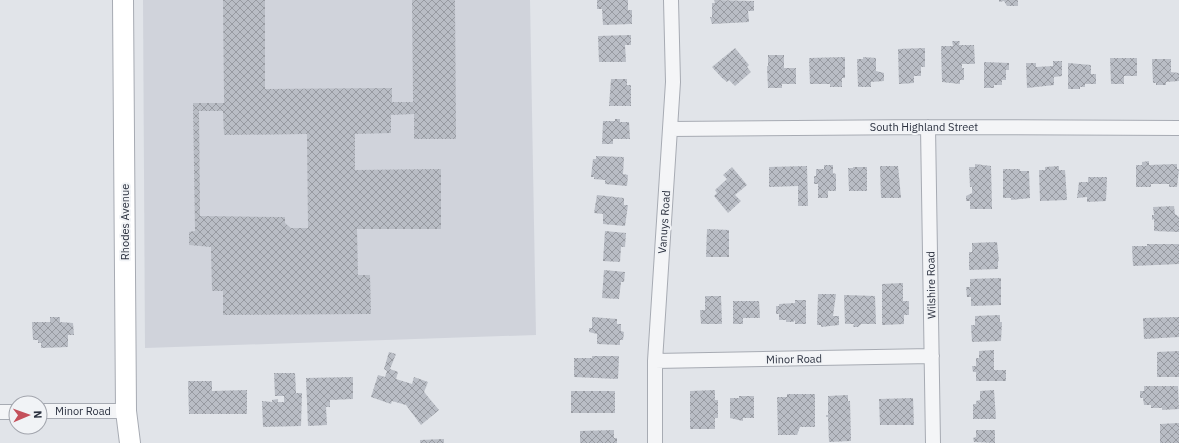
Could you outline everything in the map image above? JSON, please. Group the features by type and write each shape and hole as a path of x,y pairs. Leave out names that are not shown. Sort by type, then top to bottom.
{"main road":[{"name":"Rhodes Avenue","path":"123,0 126,411 130,443"}],"street":[{"name":"Vanuys Road","path":"655,443 656,362 672,82 671,0"},
{"name":"South Highland Street","path":"670,130 928,127 1179,128"},
{"name":"Wilshire Road","path":"928,127 933,443"},
{"name":"Minor Road","path":"656,362 932,356"},
{"name":"Minor Road","path":"48,411 126,411"}],"shaded area":[{"path":"143,0 530,0 536,335 145,348"}],"building":[{"path":"223,0 265,0 265,89 392,88 392,102 413,102 412,0 455,0 456,139 414,139 414,114 391,115 391,133 355,134 355,170 441,169 441,229 357,229 358,275 370,275 371,314 223,315 223,291 212,291 211,247 189,245 189,232 195,231 193,103 224,103","holes":["199,111 223,111 224,135 307,134 308,228 291,228 285,223 285,217 200,216"]},
{"path":"597,0 628,0 628,10 632,10 632,24 603,25 602,9 597,9"},
{"path":"714,0 754,1 754,11 748,11 749,22 712,24 710,17 712,17 712,3 715,3"},
{"path":"999,0 1018,0 1018,6 1007,6 1004,1 999,2"},
{"path":"631,35 631,45 625,45 626,62 599,62 598,36"},
{"path":"952,41 960,41 959,45 974,45 975,64 962,64 962,68 964,68 964,80 960,80 960,84 942,82 941,46 953,46"},
{"path":"735,48 749,65 747,67 751,72 735,86 729,80 727,82 722,78 712,67"},
{"path":"925,48 925,67 921,67 921,76 914,76 914,83 899,84 898,49"},
{"path":"768,55 784,55 784,68 796,68 796,84 782,84 782,88 768,88"},
{"path":"845,57 845,78 842,78 842,87 830,87 830,84 810,84 809,58"},
{"path":"863,57 876,58 876,71 884,73 884,81 871,82 871,87 858,87 857,59 863,59"},
{"path":"1110,58 1137,58 1137,76 1124,76 1124,84 1111,84"},
{"path":"1152,59 1171,59 1171,72 1179,73 1179,81 1166,82 1166,85 1156,85 1156,83 1153,83"},
{"path":"1053,61 1062,61 1062,76 1054,77 1054,85 1027,88 1026,63 1036,63 1036,67 1053,66"},
{"path":"984,62 1009,63 1009,70 1006,70 1006,80 1002,80 1002,85 994,85 994,88 984,88"},
{"path":"1068,63 1091,65 1091,74 1096,74 1096,84 1085,84 1085,87 1080,87 1080,89 1068,89"},
{"path":"611,79 627,79 627,85 631,85 631,106 609,106"},
{"path":"615,119 620,119 620,122 629,122 630,139 613,139 613,144 602,144 603,121 615,121"},
{"path":"596,156 624,157 623,174 628,175 627,186 605,184 605,180 594,179 594,177 591,177 593,159 596,159"},
{"path":"1149,161 1149,165 1177,164 1177,169 1179,169 1177,187 1169,187 1169,184 1151,184 1151,187 1136,187 1136,165 1142,165 1142,162"},
{"path":"975,164 991,166 992,209 970,209 970,201 966,201 966,196 972,193 972,187 970,187 969,167 975,167"},
{"path":"824,165 833,165 833,173 836,174 836,191 828,191 828,198 818,198 818,184 814,184 814,176 816,176 816,169 824,169"},
{"path":"807,166 808,206 798,206 798,186 769,187 769,167"},
{"path":"880,166 898,166 901,198 881,198"},
{"path":"1059,166 1059,170 1065,170 1067,200 1040,201 1039,170 1045,170 1045,167"},
{"path":"732,167 747,185 735,195 741,201 728,213 714,196 717,193 715,190 727,179 723,175"},
{"path":"867,167 867,191 849,191 848,168"},
{"path":"1003,169 1020,169 1020,171 1029,171 1030,198 1011,200 1011,198 1003,198"},
{"path":"1088,177 1107,177 1106,201 1087,202 1087,197 1077,198 1079,182 1088,182"},
{"path":"597,195 624,198 624,205 628,205 625,226 603,224 603,214 594,213"},
{"path":"1174,206 1175,214 1179,217 1179,232 1154,231 1154,219 1152,220 1152,215 1154,215 1153,207"},
{"path":"707,229 729,230 729,257 706,257"},
{"path":"605,231 626,233 625,247 621,247 620,262 603,261"},
{"path":"997,242 999,261 998,269 969,270 969,252 972,252 972,243"},
{"path":"1147,244 1179,244 1179,264 1133,266 1132,246 1147,246"},
{"path":"604,270 625,272 624,282 621,282 619,299 602,298"},
{"path":"1001,278 1001,305 971,306 971,297 967,297 966,287 970,287 970,279"},
{"path":"903,283 903,301 909,301 909,315 904,315 904,324 882,325 882,284"},
{"path":"818,294 836,294 833,316 839,316 839,325 821,327 821,325 817,325"},
{"path":"844,295 875,296 876,324 861,324 858,327 853,327 854,324 845,324"},
{"path":"705,296 721,296 722,324 701,324 700,310 705,310"},
{"path":"795,300 806,300 806,324 795,324 795,320 793,322 786,322 786,320 779,320 779,314 776,314 776,306 779,306 779,304 795,303"},
{"path":"733,301 759,301 760,318 743,318 743,324 733,324"},
{"path":"1000,315 1000,322 1002,322 1001,341 972,342 971,325 975,325 975,316"},
{"path":"50,317 60,317 60,322 73,323 74,335 68,335 68,347 41,348 41,343 38,343 38,340 33,340 32,322 50,322"},
{"path":"592,317 617,319 617,324 621,324 621,331 624,332 623,340 620,340 620,345 597,344 597,334 589,332 589,328 592,328"},
{"path":"1179,317 1179,337 1144,339 1143,318"},
{"path":"994,350 994,370 1006,370 1006,381 976,381 976,372 973,372 972,366 976,366 976,358 979,358 979,351"},
{"path":"1179,351 1179,377 1157,377 1157,352"},
{"path":"389,352 396,354 390,369 398,372 396,379 412,384 414,377 428,382 424,392 439,410 421,425 406,405 392,401 391,404 371,397 378,375 385,377 387,371 384,369"},
{"path":"592,356 619,356 618,379 574,377 574,358 592,358"},
{"path":"274,373 295,373 296,393 302,393 301,426 263,427 262,401 272,402 272,400 278,399 278,402 284,402 284,396 275,396"},
{"path":"353,377 353,399 330,400 330,407 326,407 327,425 308,426 306,378"},
{"path":"188,381 212,381 212,391 247,390 247,414 189,414"},
{"path":"1144,386 1178,386 1179,409 1162,410 1162,408 1151,408 1151,405 1144,405 1143,398 1140,398 1140,391 1144,391"},
{"path":"715,390 715,400 718,400 718,418 715,418 715,429 690,429 690,391"},
{"path":"994,390 996,419 973,419 973,404 976,404 976,401 980,400 980,391"},
{"path":"571,391 615,391 615,413 571,413"},
{"path":"787,394 815,394 815,427 800,427 797,435 778,435 777,397 787,397"},
{"path":"848,395 848,401 850,401 851,441 829,442 828,417 826,417 826,415 828,415 828,396"},
{"path":"739,396 754,396 754,418 743,418 743,421 730,418 730,398 739,398"},
{"path":"913,398 914,425 880,425 879,399"},
{"path":"1179,423 1179,443 1160,443 1160,424"},
{"path":"614,430 614,438 617,438 617,443 580,443 580,431"},
{"path":"976,430 995,430 995,443 974,442 973,438 976,437"},
{"path":"444,439 444,443 420,443 420,440"}]}
